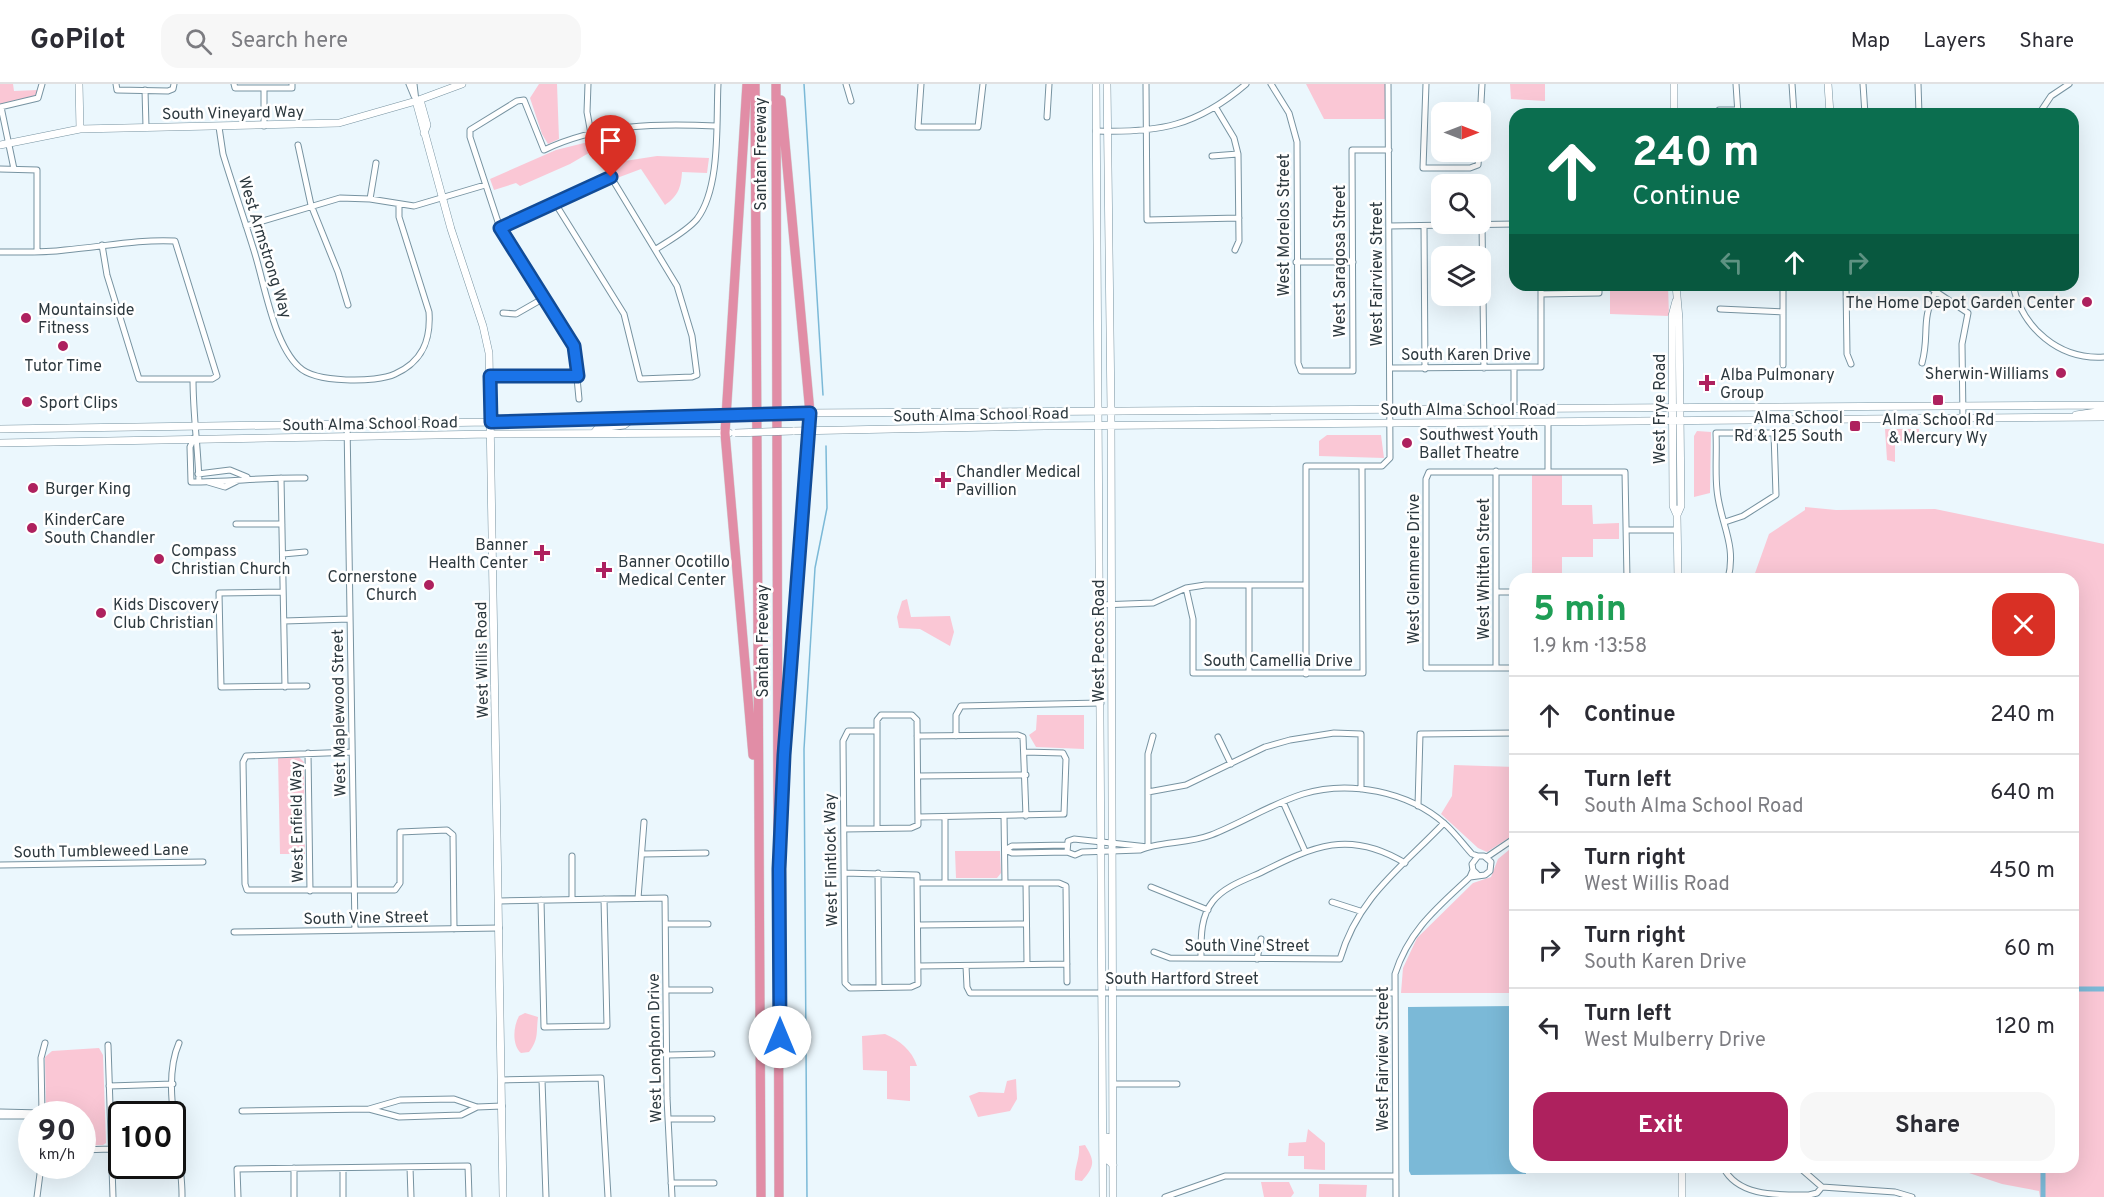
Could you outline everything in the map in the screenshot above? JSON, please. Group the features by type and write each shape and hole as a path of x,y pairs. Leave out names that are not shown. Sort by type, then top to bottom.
{"highway":[{"path":"747,84 732,318 730,433 759,834"},
{"name":"Santan Freeway","path":"755,84 761,1171 759,1197"},
{"path":"778,84 810,413 784,755 779,869"},
{"name":"Santan Freeway","path":"778,84 779,1195"}],"main road":[{"path":"78,84 80,129"},
{"name":"South Vineyard Way","path":"0,145 80,129 339,123 462,84"},
{"name":"West Pecos Road","path":"1096,84 1103,1197"},
{"name":"West Pecos Road","path":"1107,84 1111,411 1113,1197"},
{"path":"1674,84 1674,108"},
{"path":"1827,84 1829,108"},
{"name":"West Willis Road","path":"417,99 427,126 424,133 483,326 490,376 503,1197"},
{"name":"West Frye Road","path":"1676,291 1679,319 1673,506 1677,515 1678,573"},
{"path":"700,416 716,412 724,404 728,332 732,318"},
{"name":"South Alma School Road","path":"0,429 194,424 491,422 800,413 2104,405"},
{"path":"2068,417 2086,412 2104,411"},
{"path":"2068,417 2104,417"},
{"name":"South Alma School Road","path":"0,443 194,438 730,433 1097,425 2068,417"},
{"path":"594,433 598,428 624,425 632,419"},
{"path":"1103,1131 1108,1138 1108,1160 1113,1165"},
{"path":"1682,1173 1682,1197"}],"street":[{"path":"14,169 0,107 41,95 42,84"},
{"name":"West Willis Road","path":"409,84 417,99"},
{"name":"West Willis Road","path":"414,84 417,99"},
{"path":"588,84 587,112 591,134"},
{"path":"656,249 690,225 705,207 711,191 718,84"},
{"path":"846,84 851,101"},
{"path":"921,84 918,128 978,127 983,84"},
{"path":"1047,117 1049,84"},
{"path":"1146,84 1147,220 1239,218"},
{"path":"1096,131 1146,131 1195,120 1216,108 1246,84"},
{"name":"West Morelos Street","path":"1271,84 1289,113 1297,142 1298,363 1301,371 1353,371"},
{"name":"West Fairview Street","path":"1362,466 1382,466 1390,458 1388,84"},
{"path":"1426,84 1423,168 1470,168 1478,165 1478,162"},
{"path":"1481,102 1482,84"},
{"path":"1736,84 1738,108"},
{"path":"1793,84 1794,108"},
{"path":"1863,84 1865,108"},
{"path":"1918,84 1919,108"},
{"path":"2043,108 2051,96 2069,84"},
{"path":"116,87 145,90 173,86"},
{"path":"234,86 264,88 292,86"},
{"path":"264,88 264,126"},
{"path":"145,90 146,127"},
{"path":"579,399 574,346 500,228 470,130 517,101 524,100 544,150 591,134 646,125 716,126"},
{"path":"1216,108 1234,138 1238,154 1239,241 1235,250"},
{"name":"West Armstrong Way","path":"219,127 223,154 282,342 301,369 327,379 386,379 408,368 418,359"},
{"path":"298,146 312,205 348,305"},
{"name":"West Saragosa Street","path":"1353,371 1352,150 1389,150"},
{"path":"1212,156 1238,154"},
{"path":"370,199 376,163"},
{"path":"0,169 37,170 38,252"},
{"path":"500,228 611,177 677,286 688,317 697,375 640,379 624,314 555,203"},
{"path":"246,226 340,198 370,199 414,207 485,185"},
{"path":"399,204 399,217 429,312 430,328 426,345 418,359 424,364"},
{"path":"1491,225 1509,224"},
{"path":"1389,226 1431,226"},
{"path":"1424,226 1425,369"},
{"path":"1482,234 1484,368"},
{"path":"0,252 38,252 102,245 175,241 217,376 212,379 139,380 107,275 102,245"},
{"path":"1296,262 1353,262"},
{"path":"1541,294 1599,293 1599,291"},
{"path":"1783,291 1783,365"},
{"path":"1846,291 1847,354 1851,364"},
{"path":"1922,363 1925,351 1925,315 1936,291 1968,312 1962,344 1964,419"},
{"path":"2015,291 2020,310 2040,336 2072,353 2104,357"},
{"name":"South Karen Drive","path":"1390,368 1541,367 1541,294"},
{"path":"503,313 516,314 544,298"},
{"path":"1720,309 1783,312"},
{"path":"1514,368 1514,408"},
{"path":"490,376 578,376"},
{"path":"193,379 194,438 190,447 191,482 248,478 305,478"},
{"path":"1548,422 1548,471"},
{"name":"West Maplewood Street","path":"347,423 355,930"},
{"path":"1725,522 1743,516 1776,495 1774,433 1716,433 1717,491 1725,522 1731,539 1728,573"},
{"path":"194,438 199,448 199,482"},
{"path":"1306,674 1306,466 1362,466"},
{"name":"South Camellia Drive","path":"1186,588 1193,618 1193,674 1363,674 1362,466"},
{"path":"191,474 230,471 248,478"},
{"path":"1496,471 1625,472 1627,573"},
{"name":"West Glenmere Drive","path":"1496,471 1429,472 1426,478 1426,668 1496,668"},
{"name":"West Whitten Street","path":"1496,471 1496,668"},
{"path":"281,478 285,687"},
{"path":"236,524 282,524"},
{"path":"1627,530 1677,530"},
{"path":"283,554 305,552"},
{"path":"1100,605 1153,603 1186,588 1205,585 1306,585"},
{"path":"1249,585 1249,674"},
{"path":"284,592 219,593 221,687 308,686"},
{"path":"1497,592 1509,592"},
{"path":"284,621 350,619"},
{"path":"1496,668 1509,668"},
{"path":"956,736 956,715 961,706 1101,704"},
{"path":"844,829 916,828 918,776 915,716 878,717 877,828"},
{"name":"West Flintlock Way","path":"877,731 846,733 843,741 844,873 845,983 848,987 879,987"},
{"path":"1148,792 1185,785 1265,747 1290,740 1334,733 1361,734 1361,789"},
{"path":"1418,806 1420,734 1509,733"},
{"path":"917,736 1018,735 1023,737 1026,816"},
{"path":"1148,847 1148,754 1153,736"},
{"path":"1218,736 1231,764"},
{"path":"352,752 246,756 243,762 245,884 247,890 395,890 399,887 400,832 451,831 454,929"},
{"path":"918,817 1064,814 1066,759 1063,753 1025,752"},
{"name":"West Enfield Way","path":"309,753 310,891"},
{"path":"918,776 1026,775"},
{"path":"1005,850 1012,853 1067,852 1072,855 1101,848 1140,850 1192,842 1283,802 1323,790 1361,789 1379,792 1418,806 1444,823 1475,857 1476,872 1488,874 1491,858 1509,843"},
{"path":"1283,802 1305,851"},
{"path":"1004,816 1005,883"},
{"path":"945,817 945,883"},
{"path":"499,901 638,898 644,822"},
{"path":"1332,902 1360,911 1444,823"},
{"path":"1005,850 1012,846 1066,845 1074,839 1101,848"},
{"path":"1201,958 1203,924 1208,910 1221,892 1305,851 1322,845 1359,844 1375,847 1406,863"},
{"path":"1066,845 1067,852"},
{"path":"642,854 706,854"},
{"path":"572,856 572,899"},
{"path":"1475,857 1491,858"},
{"name":"South Tumbleweed Lane","path":"0,865 203,861"},
{"name":"West Fairview Street","path":"1396,1197 1395,974 1408,942 1421,924 1476,872"},
{"path":"844,873 878,873 917,874 918,984 879,987 878,873"},
{"path":"918,883 1059,883 1066,886 1067,982"},
{"path":"1026,883 1027,964"},
{"path":"1150,887 1208,910"},
{"name":"West Longhorn Drive","path":"638,898 665,898 668,1119 672,1197"},
{"path":"541,900 544,1027 607,1026 604,899"},
{"name":"South Vine Street","path":"1154,952 1170,958 1340,959 1348,933 1360,911"},
{"path":"666,924 708,924"},
{"path":"919,925 1026,924"},
{"name":"South Vine Street","path":"234,932 499,928"},
{"path":"1257,959 1261,939"},
{"path":"919,966 1067,964"},
{"name":"South Hartford Street","path":"966,966 970,993 1114,991 1394,993"},
{"path":"667,990 710,990"},
{"path":"41,1101 41,1058 45,1043"},
{"path":"179,1043 174,1055 173,1084 182,1197"},
{"path":"108,1045 109,1101"},
{"path":"668,1054 712,1054"},
{"path":"501,1080 601,1078 608,1197"},
{"path":"542,1080 546,1197"},
{"path":"109,1086 173,1084"},
{"path":"1114,1084 1177,1084"},
{"path":"242,1111 369,1109 393,1101 412,1099 454,1099 477,1107 502,1106"},
{"path":"369,1109 395,1117 461,1115 477,1107"},
{"path":"0,1112 18,1113"},
{"path":"0,1116 18,1116"},
{"path":"668,1119 712,1119"},
{"path":"238,1197 237,1169 468,1166 469,1197"},
{"path":"343,1167 343,1197"},
{"path":"410,1167 411,1197"},
{"path":"294,1168 294,1197"},
{"path":"1727,1173 1736,1185 1749,1192 1771,1196 1809,1195 1816,1193 1822,1187"},
{"path":"1806,1173 1822,1187 1836,1190 1894,1192 1912,1197"},
{"path":"1165,1197 1225,1176 1396,1176"},
{"path":"38,1197 40,1179"},
{"path":"112,1179 113,1197"},
{"path":"671,1183 714,1183"},
{"path":"1836,1190 1836,1197"}],"shaded area":[{"path":"0,84 13,84 14,91 38,90 37,95 0,104"},
{"path":"539,84 557,84 559,139 548,144 542,134 530,98"},
{"path":"1306,84 1388,84 1388,119 1324,119"},
{"path":"1510,84 1545,84 1545,101 1511,99"},
{"path":"608,137 612,163 657,156 709,158 707,173 682,172 678,191 665,205 641,169 617,178 613,170 604,170 594,150 570,164 520,186 516,183 494,190 490,179 556,150"},
{"path":"1610,291 1668,291 1669,316 1610,314"},
{"path":"1885,429 1919,429 1919,441 1895,441 1895,462 1887,460"},
{"path":"1697,431 1711,432 1710,493 1694,497 1694,436"},
{"path":"1327,435 1381,435 1384,458 1319,456 1319,441"},
{"path":"1532,475 1562,475 1562,505 1592,505 1593,524 1619,523 1619,539 1593,539 1593,557 1562,557 1562,573 1532,573"},
{"path":"1805,507 1836,510 1935,509 2104,544 2104,1197 2040,1197 2039,1191 2002,1184 1969,1173 2079,1173 2079,573 1755,573 1769,534 1805,510"},
{"path":"907,599 911,617 950,616 954,632 950,646 920,629 899,628 897,617 902,601"},
{"path":"1037,715 1084,715 1084,749 1036,747 1029,735 1036,730"},
{"path":"278,757 299,757 304,762 305,854 280,854"},
{"path":"1454,765 1509,767 1509,838 1487,852 1478,848 1441,814 1452,796"},
{"path":"1509,850 1509,993 1401,993 1403,968 1417,938 1473,883 1491,877 1498,859"},
{"path":"955,851 1000,851 1001,873 997,878 956,878"},
{"path":"525,1013 538,1017 537,1032 529,1052 521,1053 516,1045 515,1030 519,1016"},
{"path":"885,1034 904,1046 912,1055 917,1066 910,1066 910,1101 887,1099 887,1071 863,1070 862,1036"},
{"path":"99,1048 103,1055 106,1143 103,1145 96,1145 96,1101 46,1101 45,1057 52,1051"},
{"path":"1016,1079 1017,1099 1010,1111 978,1117 969,1096 979,1092 1004,1093 1007,1081"},
{"path":"1308,1129 1325,1143 1325,1170 1304,1169 1304,1156 1288,1156 1289,1143 1306,1142"},
{"path":"1085,1145 1091,1155 1091,1167 1082,1181 1075,1180 1079,1146"},
{"path":"1261,1182 1289,1182 1294,1193 1291,1197 1264,1197"},
{"path":"1319,1184 1367,1185 1366,1197 1319,1197"}],"water":[{"path":"1509,1006 1509,1173 1526,1174 1411,1175 1409,1171 1408,1007"}],"waterway":[{"path":"804,84 823,395"},
{"path":"807,1197 804,749 815,568 827,508 826,446"},
{"path":"2079,989 2104,989"},
{"path":"2043,1173 2043,1197"}],"place":[{"name":"The Home Depot Garden Center","path":"2087,302"},
{"name":"Mountainside Fitness","path":"26,318"},
{"name":"Tutor Time","path":"63,346"},
{"name":"Sherwin-Williams","path":"2061,373"},
{"name":"Alba Pulmonary Group","path":"1707,383"},
{"name":"Alma School Rd & Mercury Wy","path":"1938,400"},
{"name":"Sport Clips","path":"27,402"},
{"name":"Alma School Rd & 125 South","path":"1855,426"},
{"name":"Southwest Youth Ballet Theatre","path":"1407,443"},
{"name":"Chandler Medical Pavillion","path":"943,480"},
{"name":"Burger King","path":"33,488"},
{"name":"KinderCare South Chandler","path":"32,528"},
{"name":"Banner Health Center","path":"542,553"},
{"name":"Compass Christian Church","path":"159,559"},
{"name":"Banner Ocotillo Medical Center","path":"604,570"},
{"name":"Cornerstone Church","path":"429,585"},
{"name":"Kids Discovery Club Christian","path":"101,613"}],"route":[{"path":"611,177 500,228 574,346 578,376 490,376 491,422 810,413 784,755 779,869 780,1037"}]}
